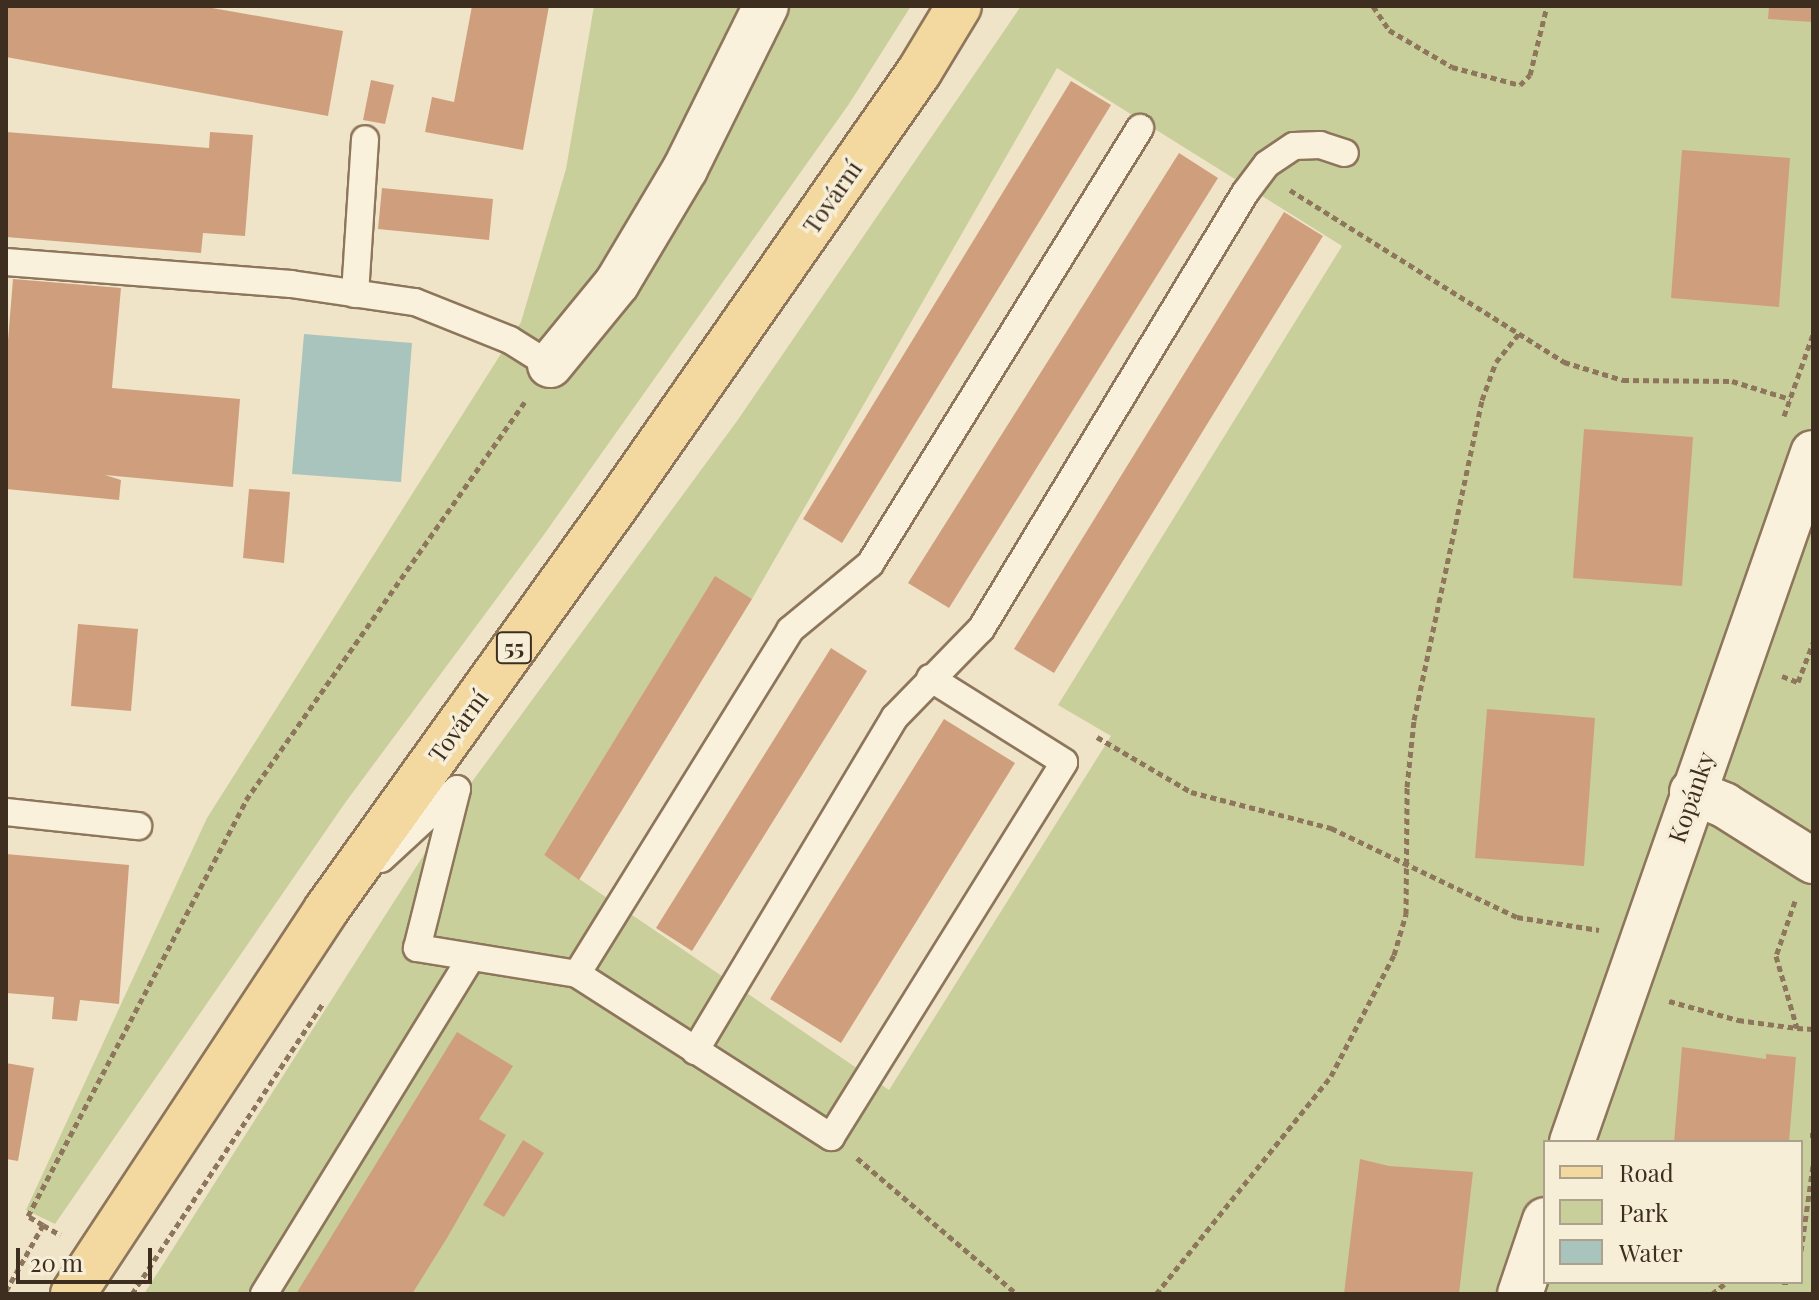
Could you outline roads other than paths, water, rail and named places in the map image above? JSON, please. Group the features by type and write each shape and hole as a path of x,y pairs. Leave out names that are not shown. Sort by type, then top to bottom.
{"main road":[{"name":"Tovární","path":"73,1294 326,910 618,503 919,72 959,6"}],"street":[{"path":"550,365 625,270 685,169 766,6"},
{"name":"Kopánky","path":"1573,1140 1813,453"},
{"path":"1692,792 1724,805 1805,879"},
{"path":"1520,1294 1543,1226"}],"lane":[{"path":"577,974 790,630 870,564 1140,128"},
{"path":"355,294 365,139"},
{"path":"695,1051 895,717 981,629 1260,174 1294,146 1320,145 1345,153"},
{"path":"6,262 415,302 510,340 550,365"},
{"path":"326,910 457,789 417,948 577,974 831,1137 1064,762 930,678"},
{"path":"6,812 138,826"},
{"path":"264,1294 471,957"}],"water":[{"path":"304,334 412,343 401,482 292,474"}]}
